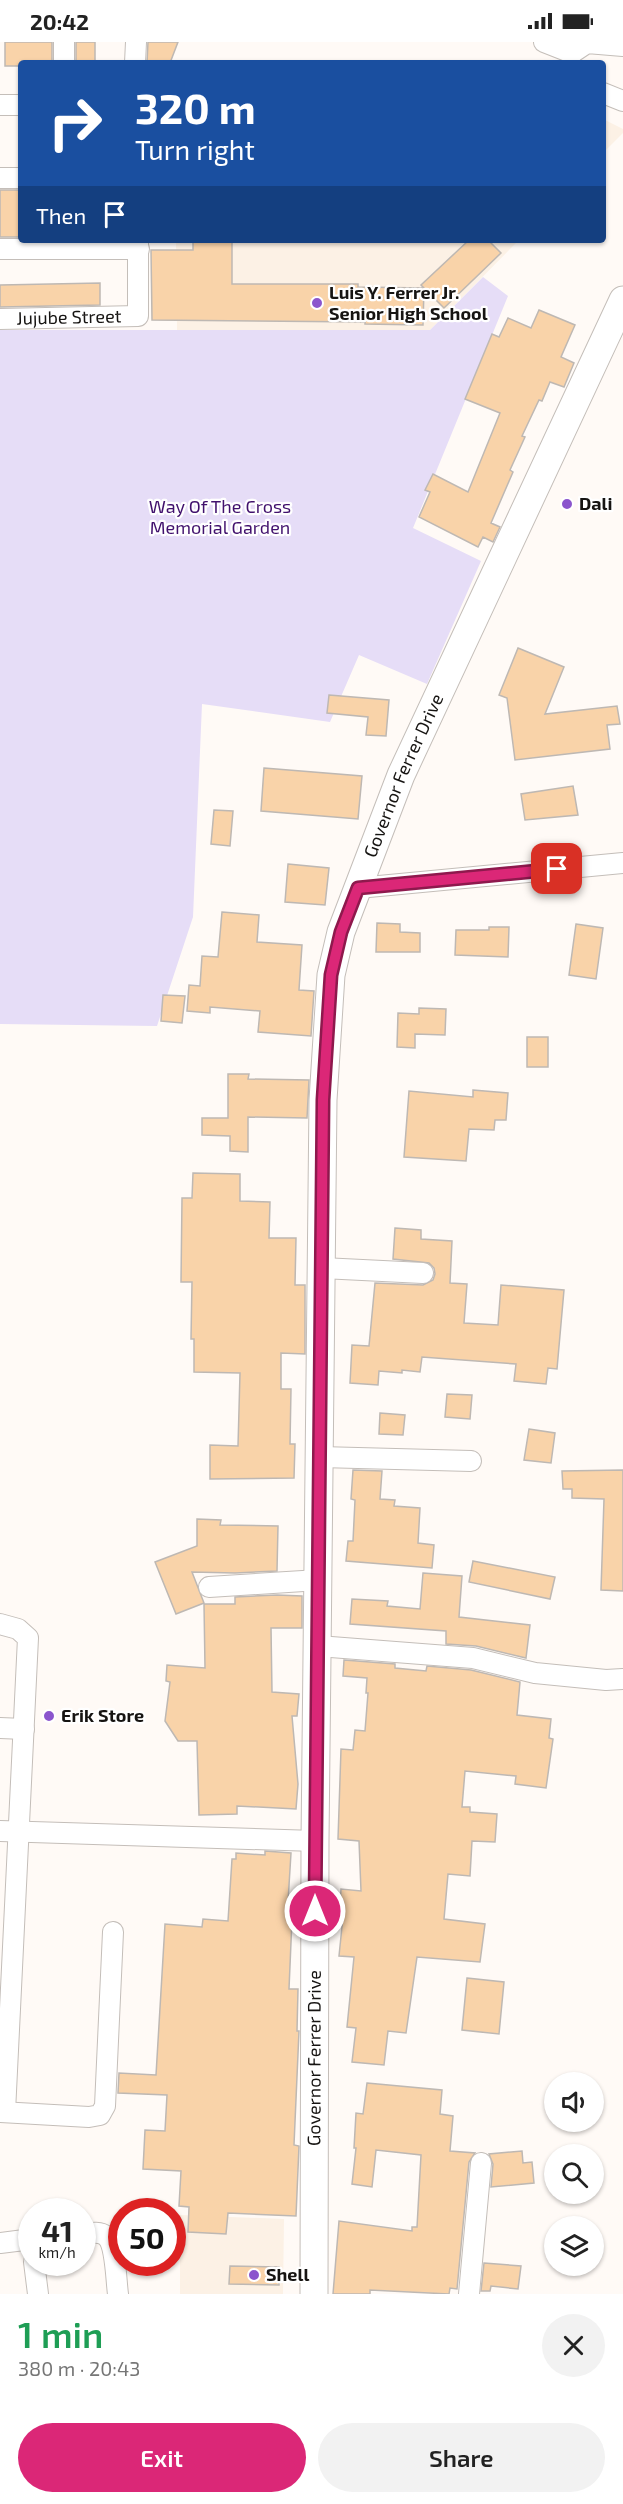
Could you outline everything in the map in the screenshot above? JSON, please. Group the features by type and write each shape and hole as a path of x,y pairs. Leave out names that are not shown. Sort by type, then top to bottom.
{"main road":[{"name":"Governor Ferrer Drive","path":"314,2294 315,1840 323,1100 331,975 341,932 401,775 623,300"}],"street":[{"path":"64,42 64,60"},
{"path":"135,60 136,42"},
{"path":"544,42 574,58 587,43 623,46"},
{"path":"606,94 623,101"},
{"path":"0,105 18,105"},
{"path":"0,178 18,178"},
{"path":"0,249 139,244"},
{"name":"Jujube Street","path":"0,319 138,316 139,244"},
{"path":"358,888 623,863"},
{"path":"322,1268 423,1273"},
{"path":"320,1457 471,1461"},
{"path":"209,1587 319,1580"},
{"path":"0,1623 18,1629 28,1638 24,1729 9,1832 3,2112 89,2117 100,2115 105,2106 113,1932"},
{"path":"318,1646 473,1658 535,1673 606,1680 623,1679"},
{"path":"0,1728 24,1729"},
{"path":"9,1832 315,1840"},
{"path":"468,2294 481,2163"},
{"path":"96,2232 106,2235 112,2244 118,2294"},
{"path":"0,2243 18,2241"},
{"path":"36,2276 38,2294"}],"shaded area":[{"path":"606,120 623,129 623,133 606,150"},
{"name":"Luis Y. Ferrer Jr. Senior High School","path":"176,243 516,243 430,330 177,330"},
{"path":"186,2215 284,2219 283,2294 180,2294 180,2276 186,2276"}],"green space":[{"name":"Way Of The Cross Memorial Garden","path":"483,277 508,296 413,528 481,561 427,684 359,655 330,722 202,704 193,917 157,1026 0,1024 0,330 430,330"}],"building":[{"path":"5,42 52,42 52,60 18,60 18,66 5,66"},
{"path":"76,42 95,42 95,60 76,60"},
{"path":"148,42 178,42 171,60 147,60"},
{"path":"0,190 18,190 18,237 0,237"},
{"path":"193,243 232,243 232,284 358,284 358,287 424,288 423,325 365,324 365,322 152,320 151,250 193,250"},
{"path":"466,243 491,243 501,253 444,308 421,285"},
{"path":"100,283 100,305 0,307 0,285"},
{"path":"539,310 575,325 561,357 574,363 564,387 550,382 542,401 539,400 522,436 525,437 510,470 513,472 491,523 500,527 493,542 483,537 478,547 419,517 430,492 425,490 433,474 468,492 500,413 465,399 492,334 499,337 508,318 531,328"},
{"path":"518,648 564,667 545,714 617,706 620,724 607,725 610,749 515,760 507,698 499,695"},
{"path":"329,695 389,700 386,736 366,735 368,717 327,713"},
{"path":"264,768 362,776 358,819 261,811"},
{"path":"573,786 578,815 525,820 521,794"},
{"path":"214,810 233,811 230,846 211,844"},
{"path":"288,864 329,868 325,905 285,902"},
{"path":"222,912 259,915 257,942 302,945 299,990 314,991 311,1036 258,1032 260,1011 210,1007 210,1013 187,1011 189,985 200,986 202,956 218,957"},
{"path":"377,923 400,924 400,932 420,933 420,952 376,952"},
{"path":"576,924 603,928 596,979 569,975"},
{"path":"489,927 509,927 508,957 455,955 456,930 489,930"},
{"path":"163,995 185,996 182,1023 161,1021"},
{"path":"419,1008 446,1009 445,1035 415,1034 415,1048 397,1047 398,1013 419,1014"},
{"path":"527,1037 548,1037 548,1067 527,1067"},
{"path":"228,1074 249,1074 248,1079 309,1080 307,1118 248,1117 248,1152 230,1151 230,1136 202,1135 202,1118 228,1118"},
{"path":"473,1090 508,1093 506,1120 495,1120 494,1130 469,1129 466,1161 404,1157 409,1091 473,1097"},
{"path":"193,1173 240,1174 240,1201 270,1202 269,1238 296,1238 295,1285 305,1285 305,1354 281,1353 281,1389 291,1389 290,1444 295,1444 294,1478 210,1479 210,1445 238,1446 240,1373 194,1372 194,1339 191,1339 192,1282 181,1282 182,1198 192,1198"},
{"path":"395,1228 421,1230 421,1239 452,1241 450,1283 467,1284 464,1323 498,1325 501,1285 564,1290 557,1369 548,1368 546,1384 514,1381 516,1364 422,1357 420,1372 379,1371 378,1385 350,1383 352,1345 369,1346 375,1283 423,1285 433,1280 435,1274 434,1268 429,1263 393,1259"},
{"path":"447,1394 472,1395 470,1419 445,1417"},
{"path":"380,1413 405,1415 403,1435 379,1434"},
{"path":"529,1429 555,1433 551,1463 524,1460"},
{"path":"353,1470 382,1471 380,1499 395,1500 394,1506 420,1508 418,1543 434,1545 432,1568 346,1561 348,1541 353,1541 355,1500 351,1499"},
{"path":"623,1470 623,1591 601,1590 604,1499 572,1498 572,1489 563,1489 562,1471"},
{"path":"197,1519 221,1520 220,1525 278,1526 277,1571 192,1572 204,1603 176,1614 155,1562 197,1546"},
{"path":"473,1561 555,1577 550,1599 469,1582"},
{"path":"423,1573 462,1576 459,1617 530,1625 526,1658 476,1646 446,1644 446,1631 350,1624 352,1599 388,1601 387,1606 420,1609"},
{"path":"302,1596 302,1628 271,1628 272,1692 299,1694 297,1716 292,1716 298,1784 296,1809 237,1806 237,1814 199,1815 197,1741 178,1741 165,1721 170,1682 166,1681 167,1665 205,1668 204,1604 235,1604 235,1597"},
{"path":"344,1660 395,1664 395,1668 426,1671 427,1666 471,1670 520,1682 517,1715 551,1719 549,1738 553,1739 546,1788 515,1784 516,1776 465,1771 462,1807 470,1807 470,1812 497,1814 495,1842 472,1841 470,1876 448,1874 444,1919 485,1924 480,1962 417,1957 406,2033 388,2031 384,2065 352,2062 356,2028 347,2027 354,1957 339,1956 344,1907 340,1907 341,1889 361,1891 359,1841 338,1839 341,1749 353,1750 355,1730 365,1731 368,1693 366,1693 367,1678 343,1676"},
{"path":"265,1851 291,1853 287,1918 292,1919 289,1989 298,1989 297,2031 299,2031 294,2145 299,2146 296,2216 228,2213 226,2234 188,2232 189,2207 186,2207 186,2198 179,2198 181,2171 143,2169 145,2130 165,2131 167,2095 118,2093 119,2073 156,2075 165,1924 202,1927 203,1919 228,1921 232,1859 236,1859 236,1853 265,1855"},
{"path":"467,1978 504,1982 499,2034 462,2030"},
{"path":"367,2083 442,2090 440,2114 453,2116 450,2151 475,2153 469,2162 457,2289 450,2288 449,2294 370,2290 370,2294 333,2294 339,2221 412,2231 412,2227 417,2227 421,2155 376,2150 372,2187 352,2184 356,2148 354,2148 356,2113 363,2114"},
{"path":"522,2151 523,2163 532,2162 534,2183 491,2187 493,2164 489,2154"},
{"path":"484,2263 521,2266 518,2289 491,2286 490,2291 481,2291"},
{"name":"Shell","path":"230,2266 279,2267 279,2285 229,2284"}],"place":[{"name":"Luis Y. Ferrer Jr. Senior High School","path":"317,303"},
{"name":"Dali","path":"567,504"},
{"name":"Erik Store","path":"49,1716"},
{"name":"Shell","path":"254,2275"}],"route":[{"path":"315,1911 323,1100 331,975 341,932 358,888 557,869"}]}
